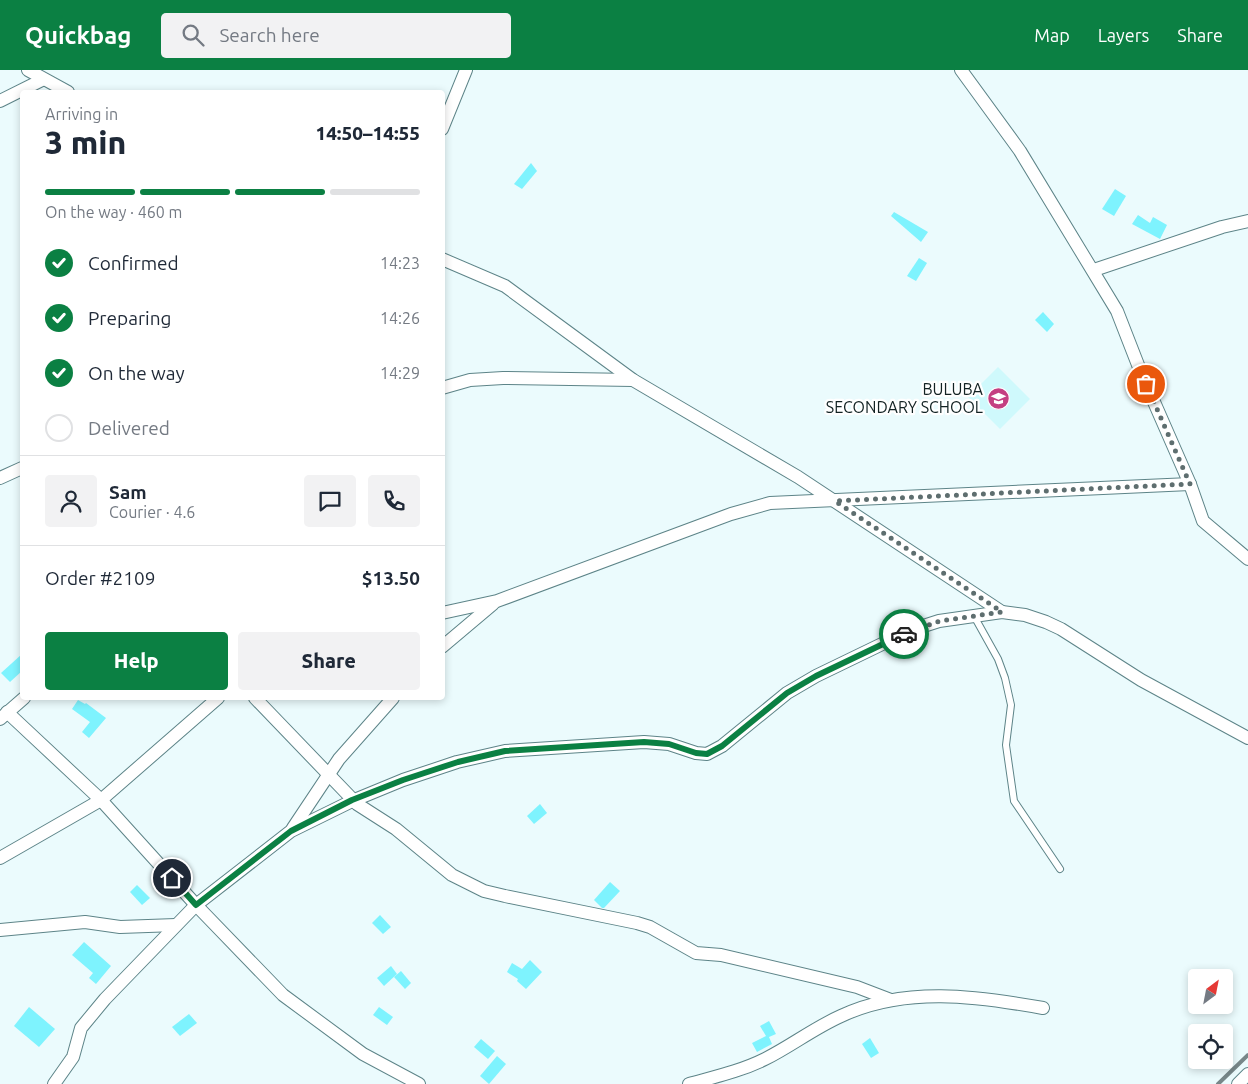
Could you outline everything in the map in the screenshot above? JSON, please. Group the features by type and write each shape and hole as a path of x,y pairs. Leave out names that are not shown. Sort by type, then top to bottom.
{"street":[{"path":"28,70 42,80 64,90"},
{"path":"445,122 466,70"},
{"path":"961,70 1020,151 1094,270 1117,311 1140,370 1190,484 1203,521 1248,559"},
{"path":"22,90 42,80"},
{"path":"0,101 20,91"},
{"path":"1094,270 1222,227 1248,221"},
{"path":"445,260 505,286 633,380 835,501 1002,612"},
{"path":"445,387 470,380 503,378 633,380"},
{"path":"0,478 20,469"},
{"path":"445,611 497,601 634,549 760,505 790,502 1190,484"},
{"path":"445,644 497,601"},
{"path":"54,1084 73,1057 79,1034 85,1021 196,905 291,831 352,800 403,780 458,762 505,751 644,742 669,744 696,753 707,754 722,746 787,693 816,676 912,630 940,621 1002,612 1025,615 1061,629 1141,680 1248,738"},
{"path":"22,700 3,716 101,800 196,905 283,994 363,1054 419,1084"},
{"path":"0,858 101,800 216,700"},
{"path":"257,700 352,800 396,829 452,875 484,891 637,923 650,927 696,953 738,959 857,987 891,1000"},
{"path":"291,831 339,759 391,700"},
{"path":"0,930 85,922 120,927 176,925"},
{"path":"689,1084 764,1060 841,1016 891,1000 949,995 981,997 1043,1008"},
{"path":"1238,1084 1248,1074"}],"lane":[{"path":"974,616 998,659 1005,678 1011,705 1006,746 1014,801 1060,869"}],"shaded area":[{"name":"BULUBA SECONDARY SCHOOL","path":"998,367 1030,399 1000,429 968,397"}],"building":[{"path":"531,163 537,171 522,189 514,184"},
{"path":"1115,189 1126,196 1114,216 1102,209"},
{"path":"894,212 928,232 921,242 891,216"},
{"path":"1138,215 1150,223 1153,217 1167,225 1160,239 1132,224"},
{"path":"919,258 927,263 916,281 907,276"},
{"path":"1043,312 1054,324 1047,332 1035,320"},
{"path":"20,656 20,673 10,682 1,673"},
{"path":"78,700 86,703 106,718 89,738 82,732 90,722 72,709"},
{"path":"540,804 547,813 534,824 527,816"},
{"path":"610,882 620,891 602,908 594,900"},
{"path":"137,885 150,898 142,905 130,892"},
{"path":"380,915 391,927 383,934 372,923"},
{"path":"84,942 111,966 96,984 89,978 93,973 72,955"},
{"path":"530,960 542,972 526,989 517,981 518,979 507,972 512,963 522,969"},
{"path":"391,966 397,974 384,986 377,978"},
{"path":"401,971 411,983 405,989 394,977"},
{"path":"29,1007 55,1029 39,1047 14,1026"},
{"path":"379,1007 393,1017 387,1025 373,1015"},
{"path":"189,1014 197,1023 180,1036 172,1027"},
{"path":"769,1021 776,1034 769,1037 772,1044 757,1052 752,1043 766,1036 760,1026"},
{"path":"870,1038 879,1053 871,1058 862,1044"},
{"path":"481,1039 495,1051 488,1059 474,1047"},
{"path":"497,1056 506,1064 489,1084 480,1076"}],"railway":[{"path":"1218,1084 1248,1055"}],"way so far":[{"path":"904,634 940,621 1002,612 835,501 1066,488 1190,484 1146,384"}],"place":[{"name":"BULUBA SECONDARY SCHOOL","path":"999,398"}],"route":[{"path":"172,878 196,905 291,831 352,800 403,780 458,762 505,751 620,742 644,742 669,744 696,753 707,754 722,746 787,693 816,676 904,634"}]}
